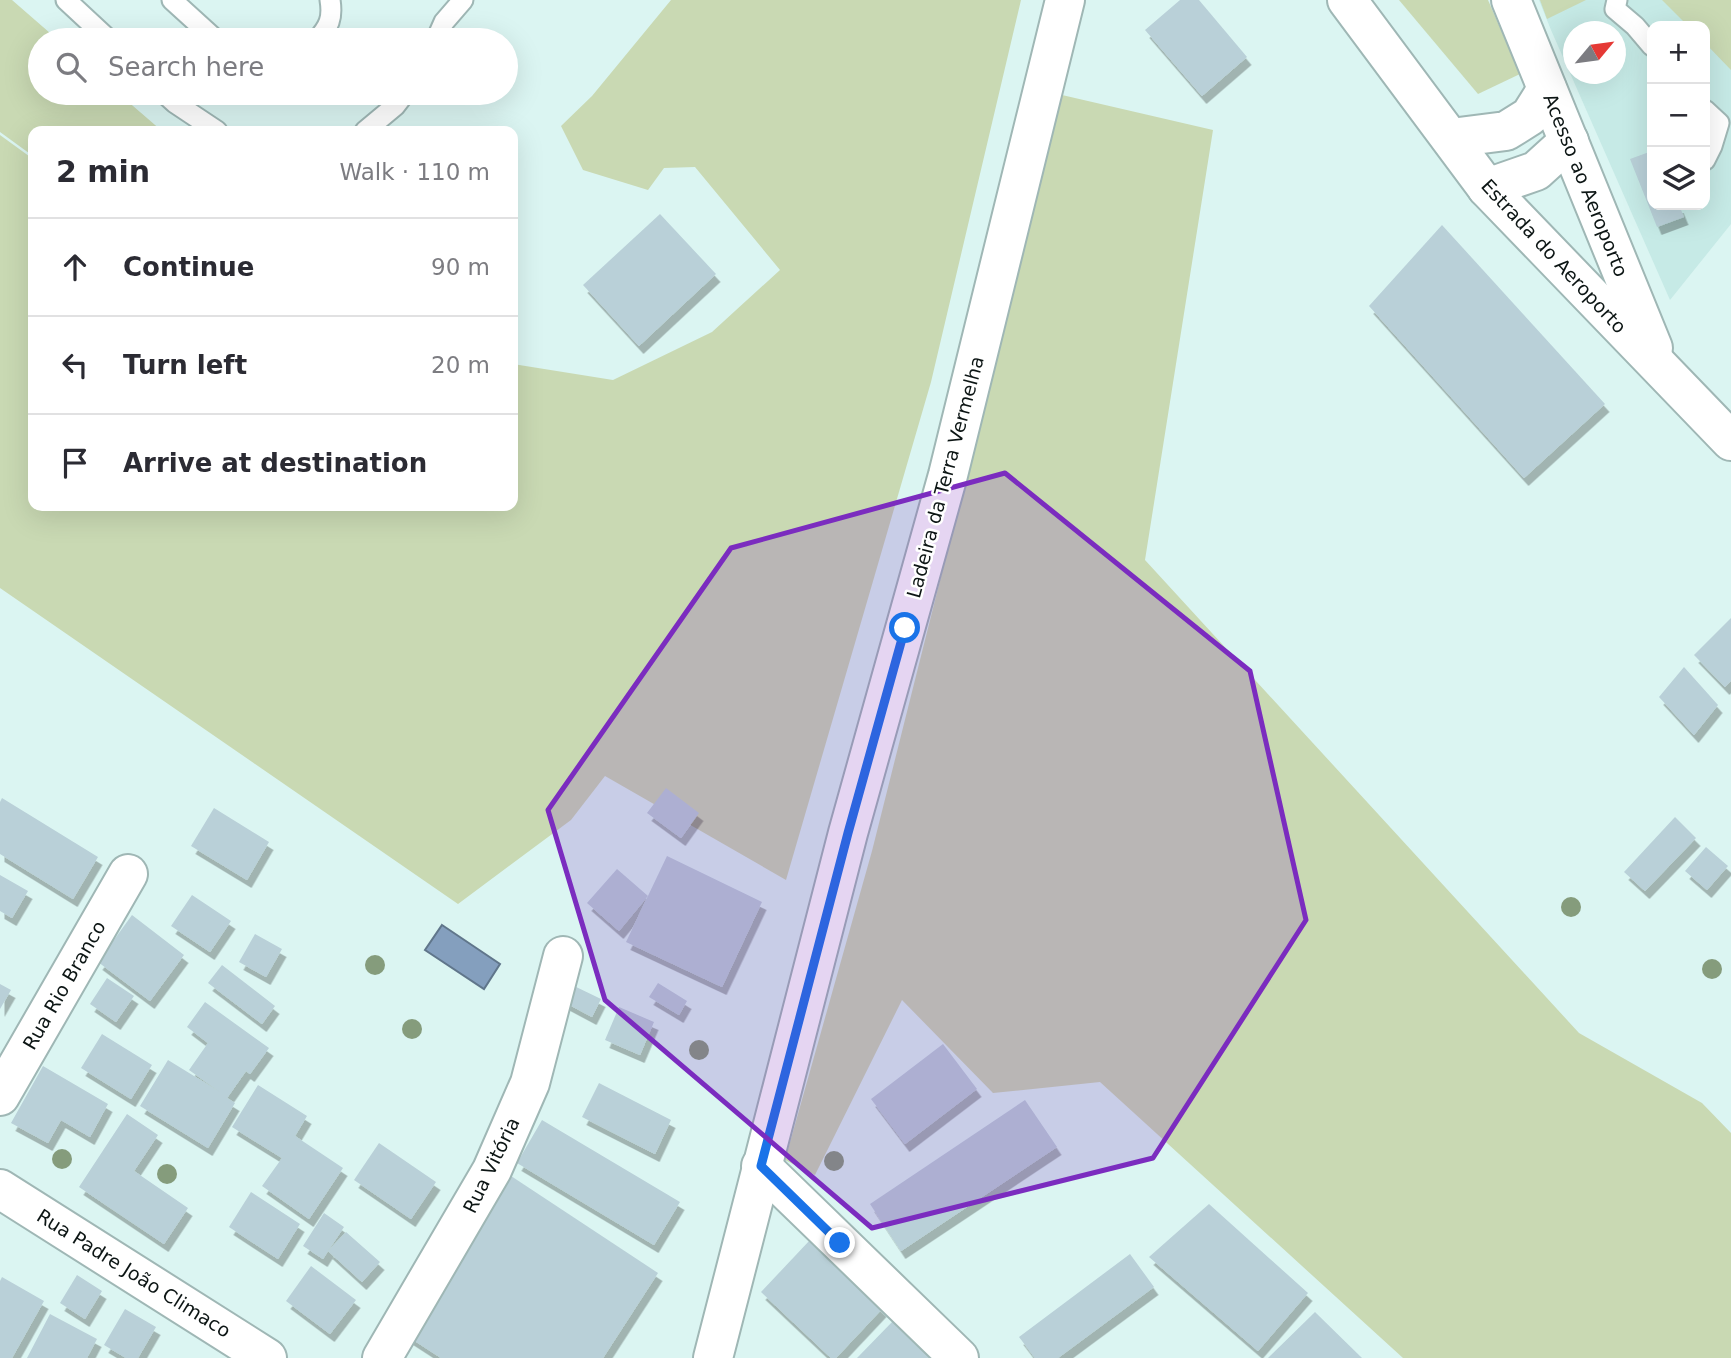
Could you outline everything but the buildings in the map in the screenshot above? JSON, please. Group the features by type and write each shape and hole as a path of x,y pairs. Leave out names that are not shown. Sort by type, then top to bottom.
{"main road":[{"name":"Ladeira da Terra Vermelha","path":"713,1358 848,833 948,475 1065,0"},
{"path":"1347,0 1451,138 1506,131 1530,117 1547,89"},
{"name":"Acesso ao Aeroporto","path":"1511,0 1662,370"},
{"name":"Estrada do Aeroporto","path":"1451,138 1487,188 1731,440"},
{"path":"1487,188 1535,171 1569,141"},
{"name":"Rua Rio Branco","path":"0,1096 128,874"},
{"name":"Rua Vitória","path":"382,1358 492,1170 530,1083 563,956"},
{"path":"761,1166 958,1358"},
{"name":"Rua Padre João Climaco","path":"0,1189 267,1358"}],"lane":[{"path":"66,0 96,28"},
{"path":"172,0 203,28"},
{"path":"327,28 332,16 330,0"},
{"path":"441,28 447,0"},
{"path":"442,28 463,0"},
{"path":"1617,0 1615,9 1647,41"},
{"path":"178,105 210,126"},
{"path":"371,126 396,105"},
{"path":"1710,115 1719,124 1710,150"}],"highlighted area":[{"path":"1005,473 1250,671 1306,920 1153,1158 872,1228 605,1000 548,810 731,548"}],"shaded area":[{"path":"1539,0 1731,0 1731,224 1670,300 1575,84 1626,84 1626,21 1563,21 1563,57"},
{"path":"442,925 500,964 484,989 425,950"}],"green space":[{"path":"0,0 12,0 44,28 28,28 28,105 132,105 156,126 28,126 28,152 0,132"},
{"path":"671,0 1021,0 931,382 786,880 605,776 571,820 458,904 0,588 0,135 28,155 28,511 518,511 518,365 613,380 712,332 780,270 695,167 664,168 648,190 583,170 561,126 592,96"},
{"path":"1399,0 1488,0 1520,74 1478,94"},
{"path":"1540,0 1586,0 1547,19"},
{"path":"1662,0 1731,0 1731,70 1710,48 1710,21 1683,21"},
{"path":"1062,95 1213,130 1145,560 1579,1033 1702,1103 1731,1133 1731,1358 1403,1358 1100,1082 993,1093 902,1000 815,1175 785,1160 872,851"}],"route":[{"path":"840,1243 761,1166 905,628"}]}
